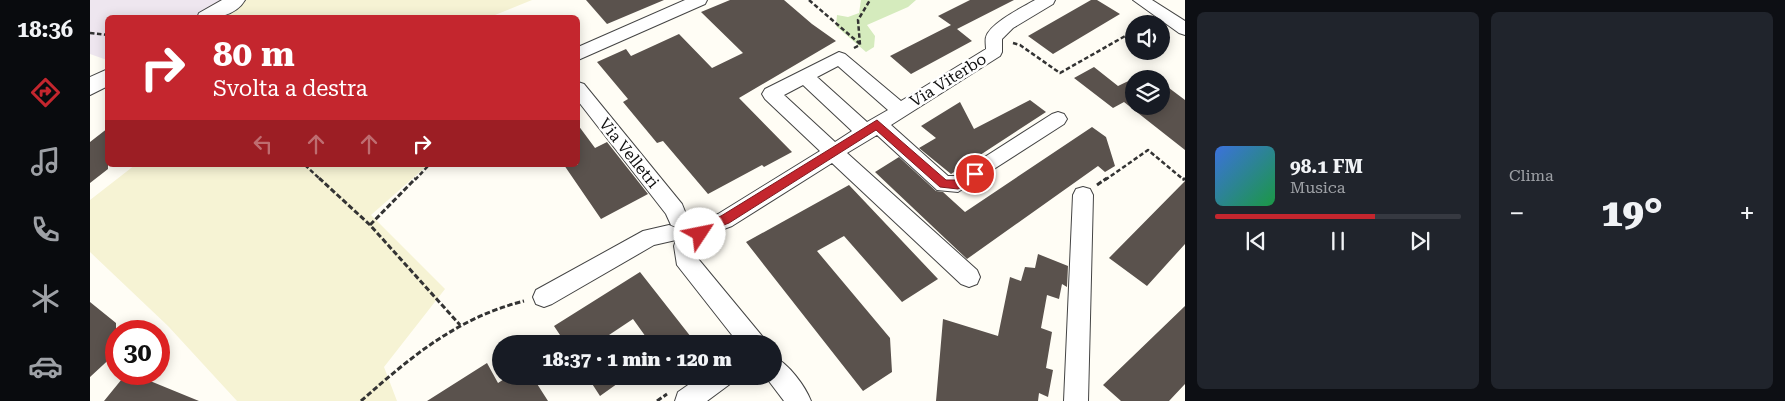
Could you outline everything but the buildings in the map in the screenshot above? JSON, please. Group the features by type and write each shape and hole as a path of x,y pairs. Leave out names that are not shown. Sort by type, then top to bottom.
{"street":[{"path":"211,15 236,0"},
{"path":"580,53 699,0"},
{"name":"Via Viterbo","path":"677,233 691,219 700,229 725,220 994,52 994,37 1007,24 1047,0"},
{"path":"1141,0 1185,29"},
{"path":"900,110 839,58 771,94 970,277"},
{"path":"804,76 944,184 950,186 958,184 1058,120"},
{"path":"90,87 105,78"},
{"name":"Via Velletri","path":"580,91 675,210 677,233 685,258 747,335"},
{"path":"1076,401 1083,195"},
{"path":"544,297 650,237 677,233"},
{"path":"782,379 799,401"},
{"path":"687,401 709,385"}],"path":[{"path":"809,0 860,45"},
{"path":"860,45 858,20 870,0"},
{"path":"90,33 105,35"},
{"path":"994,37 1020,45 1060,73 1125,36"},
{"path":"839,58 860,45"},
{"path":"1083,195 1148,150 1185,180"},
{"path":"307,167 370,225 460,325"},
{"path":"370,225 427,167"},
{"path":"361,401 425,345 460,325 503,305 544,297"}],"shaded area":[{"path":"90,0 229,0 203,15 105,15 105,59 90,54"},
{"path":"244,0 532,0 495,15 222,15"},
{"path":"132,167 426,167 371,215 445,289 384,367 397,401 237,401 170,328 170,320 162,320 90,252 90,200"}],"green space":[{"path":"861,0 916,0 908,7 867,25 875,36 874,47 866,52 836,26 837,15 848,17 859,13"}],"route":[{"path":"700,234 700,229 725,220 877,124 944,184 950,186 958,184 975,174"}]}
